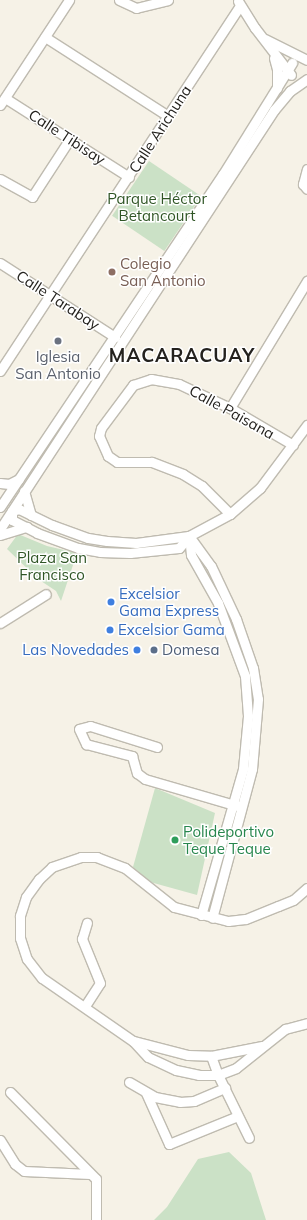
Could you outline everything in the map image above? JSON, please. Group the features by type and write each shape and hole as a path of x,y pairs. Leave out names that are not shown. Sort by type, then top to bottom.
{"street":[{"path":"3,101 69,0"},
{"path":"119,0 136,8 168,0"},
{"path":"0,529 277,106 306,80 291,70 264,38 239,3"},
{"name":"Calle Arichuna","path":"0,371 129,177 239,3"},
{"path":"45,37 168,116"},
{"path":"264,38 307,60"},
{"path":"264,38 278,69 276,91"},
{"path":"307,60 297,59 115,337 21,477 1,504 12,511 19,509 64,530 107,541 136,543 188,536 230,514 260,488 307,425"},
{"name":"Calle Tibisay","path":"3,101 129,177"},
{"path":"0,179 32,198 69,140"},
{"path":"307,169 303,184 307,189"},
{"name":"Calle Tarabay","path":"0,263 115,337"},
{"path":"230,408 307,281"},
{"name":"Calle Paisana","path":"230,514 202,486 171,468 151,462 118,462 108,456 99,436 109,416 134,385 151,379 180,384 230,408 293,445"},
{"path":"0,484 9,484 21,477"},
{"path":"24,491 31,515"},
{"path":"12,511 12,520 27,528 78,548 114,554 179,548 188,536"},
{"path":"0,535 27,528"},
{"path":"188,536 208,562 227,599 253,668 258,699 252,769 212,918"},
{"path":"188,536 191,555 218,603 245,676 248,716 243,769 201,915"},
{"path":"0,623 46,594"},
{"path":"218,603 227,599"},
{"path":"157,747 90,726 79,729 86,744 132,756 137,773 145,779 243,807"},
{"path":"307,888 293,900 245,919 228,921 174,907 125,868 97,857 81,857 52,867 39,879 26,897 20,916 20,938 27,959 42,978 85,1006 133,1041 148,1057 176,1070 199,1075 218,1075 236,1068 251,1058 262,1046 285,1029 307,1023"},
{"path":"85,1006 100,983 82,939 87,923"},
{"path":"133,1041 188,1055 212,1056 262,1046"},
{"path":"212,1056 218,1075 249,1138"},
{"path":"129,1082 146,1093 167,1100 194,1101 225,1088"},
{"path":"10,1092 96,1179 96,1220"},
{"path":"146,1093 169,1144 238,1116"},
{"path":"0,1140 15,1164 24,1171 90,1174"}],"green space":[{"name":"Parque Héctor Betancourt","path":"149,161 201,196 164,251 112,216"},
{"name":"Plaza San Francisco","path":"18,534 47,546 77,553 61,601 56,591 38,579 7,549"},
{"name":"Polideportivo Teque Teque","path":"155,788 215,813 197,895 150,882 133,867"},
{"path":"229,1152 251,1173 266,1220 154,1220 167,1207 198,1159"}],"place":[{"name":"Colegio San Antonio","path":"112,272"},
{"name":"Iglesia San Antonio","path":"58,341"},
{"name":"Excelsior Gama Express","path":"111,602"},
{"name":"Excelsior Gama","path":"110,630"},
{"name":"Las Novedades","path":"137,650"},
{"name":"Domesa","path":"154,650"},
{"name":"Polideportivo Teque Teque","path":"175,840"}],"district":[{"name":"MACARACUAY","path":"182,356"}]}
